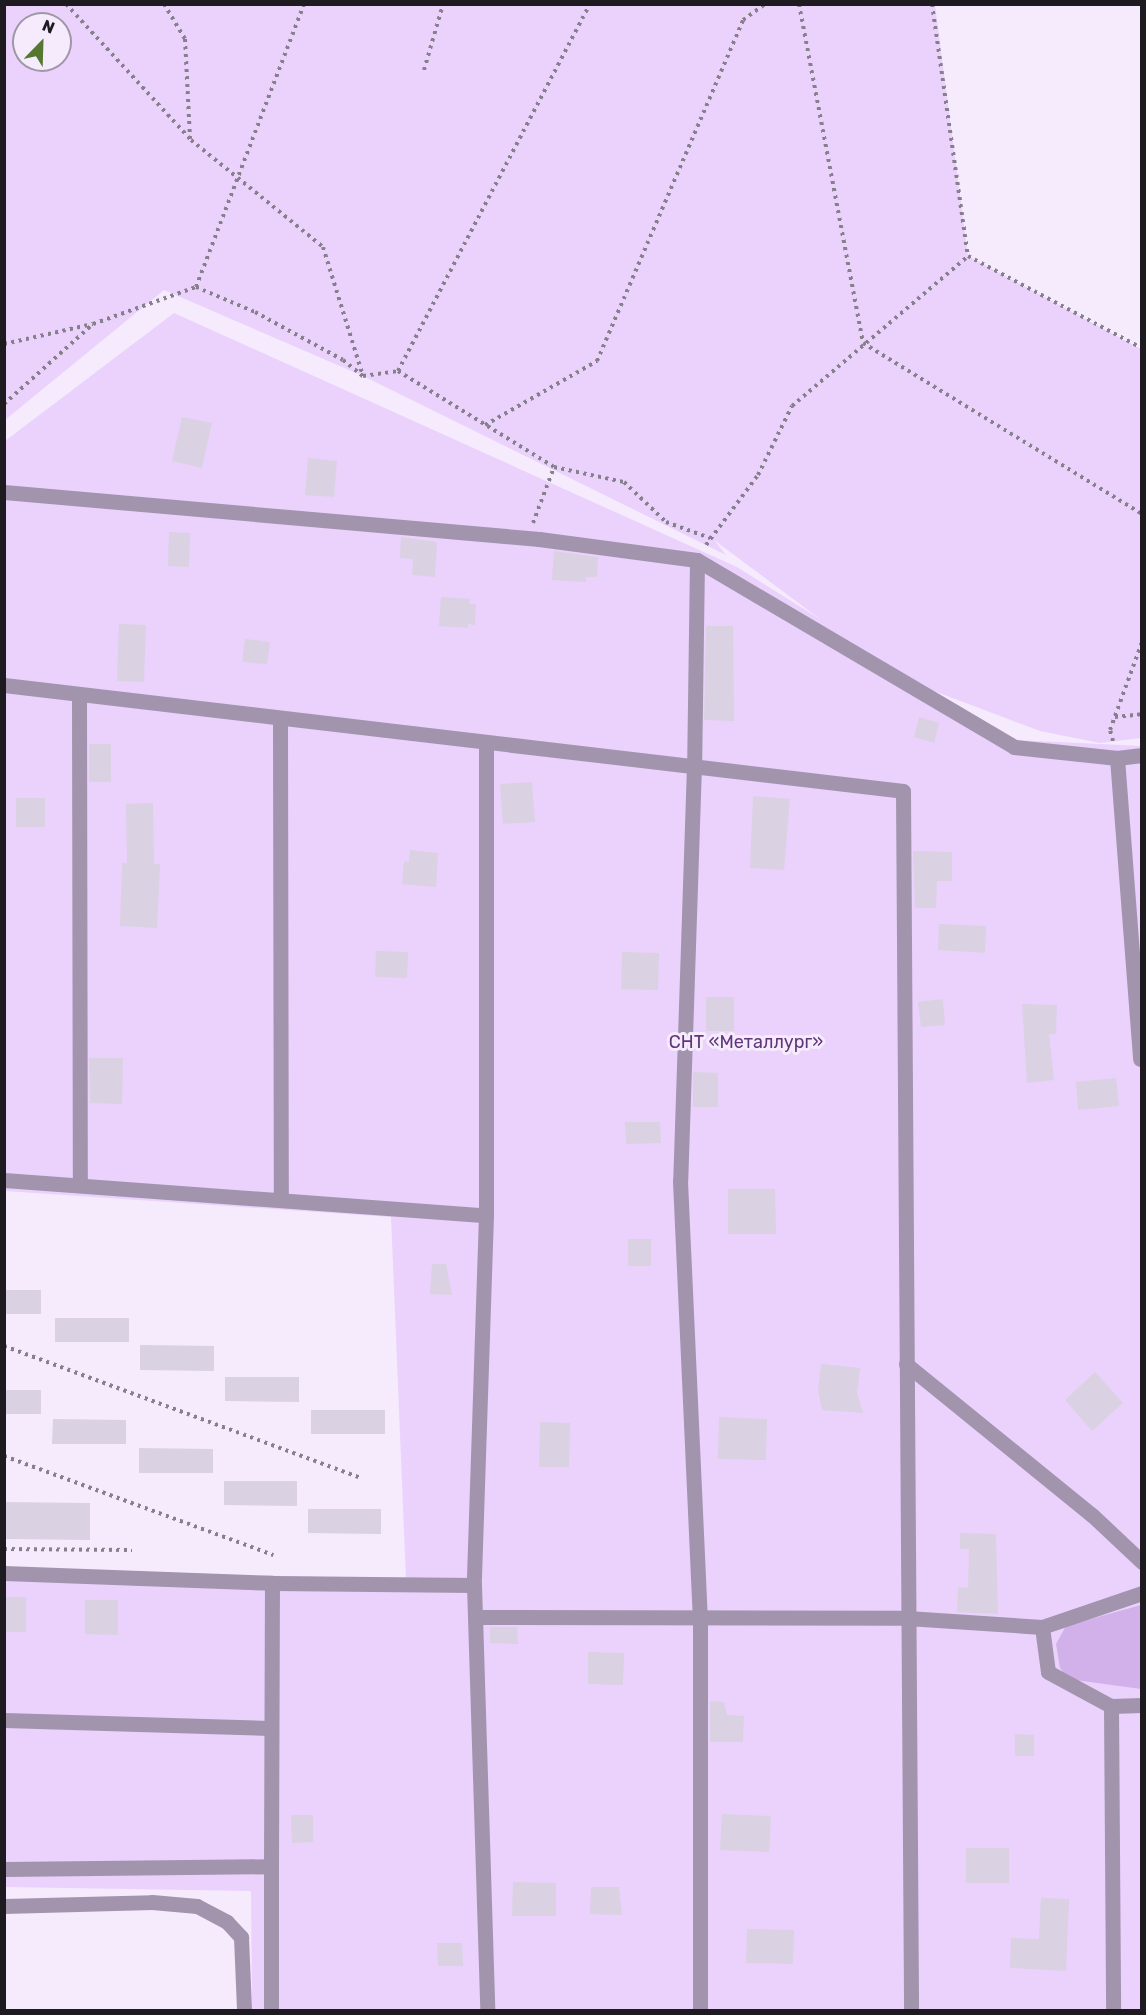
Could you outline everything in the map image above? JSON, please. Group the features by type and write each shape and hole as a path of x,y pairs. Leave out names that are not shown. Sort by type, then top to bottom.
{"street":[{"path":"4,492 527,538 697,561 1014,747 1117,758 1142,755"},
{"path":"697,561 694,765 680,1181 700,1619 700,2010"},
{"path":"4,685 486,744 694,765 903,791 907,1618 912,2010"},
{"path":"79,694 80,1185"},
{"path":"280,719 281,1200"},
{"path":"486,744 486,1215 474,1585 487,2010"},
{"path":"1117,758 1140,1059"},
{"path":"4,1179 486,1215"},
{"path":"906,1364 1092,1515 1142,1562"},
{"path":"4,1573 272,1583 474,1585"},
{"path":"271,2010 272,1583"},
{"path":"476,1617 907,1618 1042,1628 1142,1593"},
{"path":"1042,1628 1048,1672 1111,1706 1142,1706"},
{"path":"1111,1706 1113,2010"},
{"path":"4,1720 270,1728"},
{"path":"4,1869 271,1866"},
{"path":"4,1906 152,1902 197,1906 227,1922 241,1937 244,2010"}],"path":[{"path":"66,4 190,140 236,180 323,247 363,376"},
{"path":"164,4 185,39 190,140"},
{"path":"196,287 304,4"},
{"path":"424,70 443,4"},
{"path":"398,372 590,4"},
{"path":"485,425 597,361 743,20 765,4"},
{"path":"799,4 863,344 1142,514"},
{"path":"932,4 968,256"},
{"path":"4,344 93,324 196,287 255,312 343,360 363,376 398,372 554,467 624,482 666,522 710,537 758,475 792,406 968,256"},
{"path":"968,256 1142,348"},
{"path":"4,404 93,324"},
{"path":"527,538 554,467"},
{"path":"1117,758 1110,730 1142,642"},
{"path":"1115,717 1142,714"},
{"path":"4,1346 361,1478"},
{"path":"4,1456 273,1555"},
{"path":"4,1549 132,1550"}],"green space":[{"name":"СНТ «Металлург»","path":"5,5 935,5 968,256 1141,349 1141,738 1100,743 1040,731 934,691 1015,740 1141,746 1141,2010 252,2010 251,1891 5,1887 5,1569 406,1579 391,1217 5,1191 5,441 174,313 737,567 820,619 714,540 726,555 363,376 164,290 5,420"}],"shaded area":[{"path":"1141,1605 1141,1689 1068,1679 1060,1668 1056,1644 1066,1626"}],"building":[{"path":"182,417 212,423 202,468 172,461"},
{"path":"308,458 337,461 334,497 305,495"},
{"path":"169,532 190,533 189,567 168,566"},
{"path":"401,537 437,542 435,577 412,575 413,559 400,558"},
{"path":"554,551 598,557 597,577 586,577 586,582 552,580"},
{"path":"441,597 470,599 469,604 476,604 475,625 468,624 468,628 439,626"},
{"path":"119,624 146,625 144,682 117,681"},
{"path":"706,626 733,626 734,721 704,720"},
{"path":"245,639 270,642 267,664 242,662"},
{"path":"919,717 939,723 934,743 914,737"},
{"path":"89,744 111,744 111,782 89,782"},
{"path":"532,782 535,822 503,824 500,784"},
{"path":"753,796 790,799 784,870 750,868"},
{"path":"16,798 45,798 45,827 16,827"},
{"path":"153,803 154,864 160,864 157,928 120,926 122,863 127,863 126,804"},
{"path":"410,850 438,853 436,887 402,884 404,861 409,862"},
{"path":"913,851 952,852 952,881 937,881 936,908 915,908"},
{"path":"939,924 986,926 985,953 938,950"},
{"path":"376,951 408,952 407,978 375,977"},
{"path":"622,952 659,953 658,990 621,989"},
{"path":"706,997 734,997 734,1031 706,1031"},
{"path":"943,999 945,1025 921,1027 918,1002"},
{"path":"1022,1004 1057,1005 1056,1034 1049,1034 1054,1080 1027,1083"},
{"path":"89,1058 123,1058 122,1104 90,1103"},
{"path":"693,1072 718,1073 718,1107 693,1107"},
{"path":"1116,1078 1119,1106 1078,1110 1076,1082"},
{"path":"625,1122 660,1122 661,1143 626,1144"},
{"path":"728,1189 775,1189 776,1234 728,1234"},
{"path":"628,1239 651,1239 651,1266 628,1266"},
{"path":"432,1264 446,1264 452,1295 430,1294"},
{"path":"4,1290 41,1290 41,1314 4,1314"},
{"path":"55,1318 129,1318 129,1342 55,1342"},
{"path":"140,1345 214,1346 214,1371 140,1370"},
{"path":"821,1364 860,1368 857,1393 863,1413 822,1410 818,1391"},
{"path":"1095,1372 1123,1403 1092,1431 1065,1400"},
{"path":"225,1377 299,1377 299,1402 225,1401"},
{"path":"4,1390 41,1390 41,1414 4,1414"},
{"path":"311,1410 385,1410 385,1434 311,1434"},
{"path":"719,1417 767,1419 766,1460 718,1459"},
{"path":"53,1419 126,1420 126,1444 52,1444"},
{"path":"540,1422 570,1423 569,1467 539,1467"},
{"path":"139,1448 213,1449 213,1473 139,1473"},
{"path":"224,1481 297,1481 297,1506 224,1505"},
{"path":"4,1502 90,1503 90,1540 4,1539"},
{"path":"308,1509 381,1509 381,1534 308,1533"},
{"path":"960,1533 996,1534 998,1614 957,1612 958,1587 968,1588 969,1549 960,1549"},
{"path":"4,1597 26,1597 26,1632 4,1632"},
{"path":"85,1600 118,1600 118,1635 85,1634"},
{"path":"490,1627 517,1627 518,1644 490,1643"},
{"path":"588,1652 624,1653 623,1685 588,1684"},
{"path":"710,1701 724,1702 727,1715 744,1716 743,1742 710,1742"},
{"path":"1015,1734 1034,1735 1034,1756 1015,1756"},
{"path":"722,1814 771,1816 769,1852 720,1850"},
{"path":"291,1815 313,1815 313,1842 292,1843"},
{"path":"966,1848 1009,1848 1009,1883 966,1883"},
{"path":"513,1882 556,1883 556,1916 512,1916"},
{"path":"591,1887 619,1887 622,1915 590,1914"},
{"path":"1041,1898 1069,1899 1066,1971 1010,1968 1011,1938 1039,1939"},
{"path":"747,1929 794,1930 793,1964 746,1963"},
{"path":"437,1943 462,1943 463,1966 438,1966"}]}
